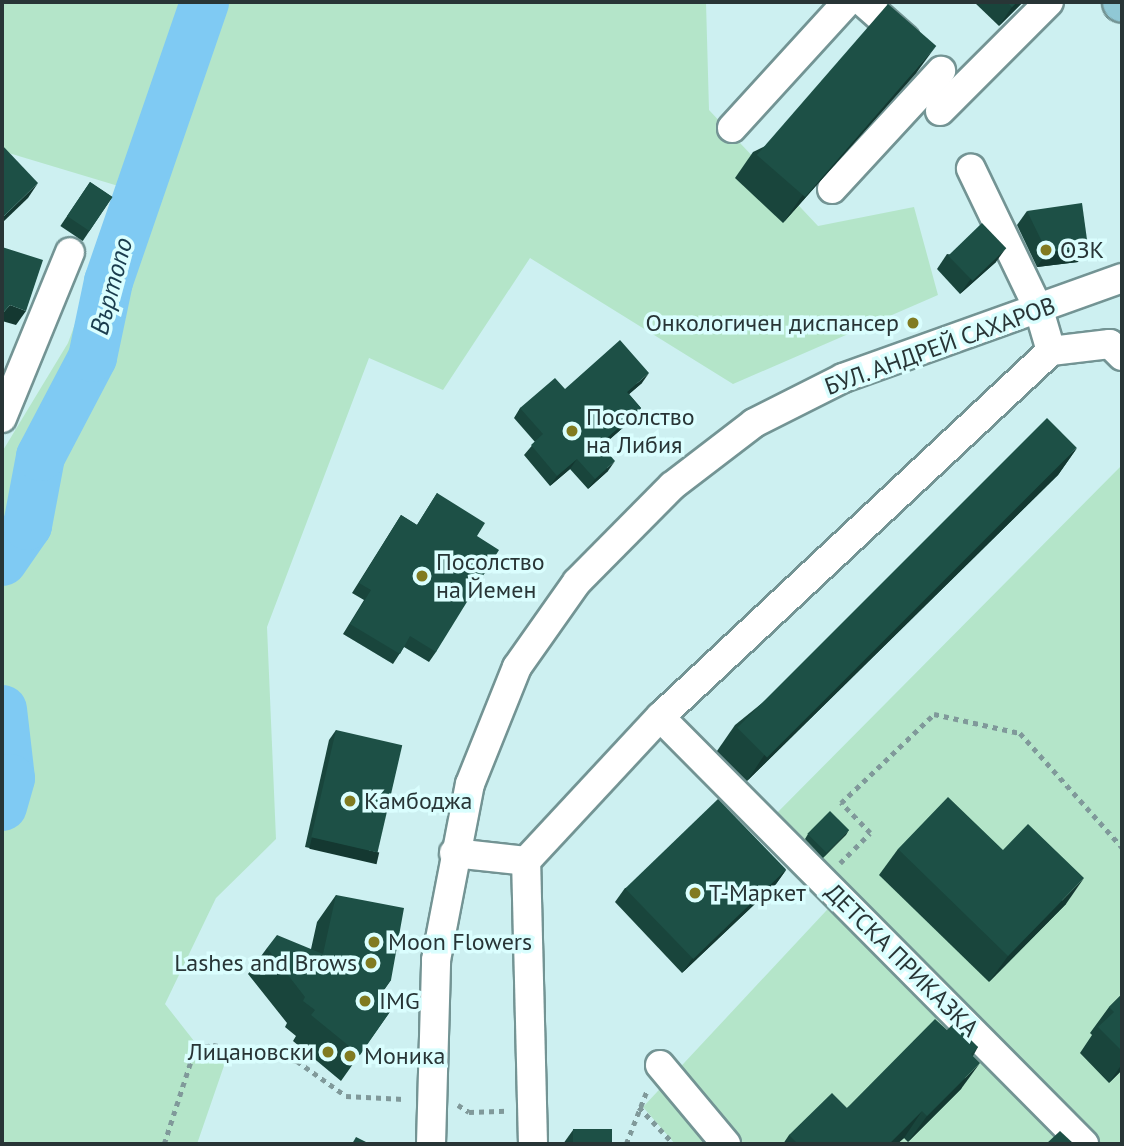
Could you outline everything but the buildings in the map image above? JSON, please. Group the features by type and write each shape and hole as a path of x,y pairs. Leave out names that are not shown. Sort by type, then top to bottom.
{"street":[{"path":"732,128 847,2"},
{"path":"863,2 952,80"},
{"path":"832,189 952,80 1049,2"},
{"path":"940,111 952,80"},
{"path":"971,169 1039,310 1051,351"},
{"path":"2,418 69,252"},
{"name":"БУЛ. АНДРЕЙ САХАРОВ","path":"431,1144 436,960 454,853 470,784 517,667 577,582 672,486 754,423 843,378 1039,310 1122,278"},
{"path":"533,1144 526,862 660,717 1051,351 1110,344 1122,356"},
{"name":"ДЕТСКА ПРИКАЗКА","path":"660,717 1084,1144"},
{"path":"454,853 526,862"},
{"path":"660,1065 726,1144"}],"path":[{"path":"832,871 870,833 841,803 934,714 1020,733 1122,847"},
{"path":"164,1144 195,1048 213,1045 297,1061 346,1096 401,1098"},
{"path":"626,1144 639,1106 660,1065"},
{"path":"450,1100 469,1112 532,1110"},
{"path":"639,1106 674,1144"}],"green space":[{"path":"2,2 706,2 709,110 818,226 914,207 938,295 733,384 530,258 443,390 369,358 267,627 276,839 216,898 165,1004 194,1041 227,1057 197,1144 2,1144 2,452 68,343 125,188 2,151"},
{"path":"1122,465 1122,1003 1091,1034 1122,1070 1122,1144 884,1144 961,1089 852,1110 788,1144 675,1144 643,1107 839,897 766,824"}],"waterway":[{"name":"Въртопо","path":"2,561 27,525 40,456 92,357 108,281 204,2"},
{"name":"Въртопо","path":"2,709 10,778 2,806"}],"place":[{"name":"ОЗК","path":"1046,250"},
{"name":"Онкологичен диспансер","path":"913,323"},
{"name":"Посолство на Либия","path":"572,431"},
{"name":"Посолство на Йемен","path":"422,576"},
{"name":"Камбоджа","path":"350,801"},
{"name":"Т-Маркет","path":"695,893"},
{"name":"Moon Flowers","path":"374,942"},
{"name":"Lashes and Brows","path":"371,963"},
{"name":"IMG","path":"365,1001"},
{"name":"Лицановски","path":"328,1052"},
{"name":"Моника","path":"350,1056"}]}
